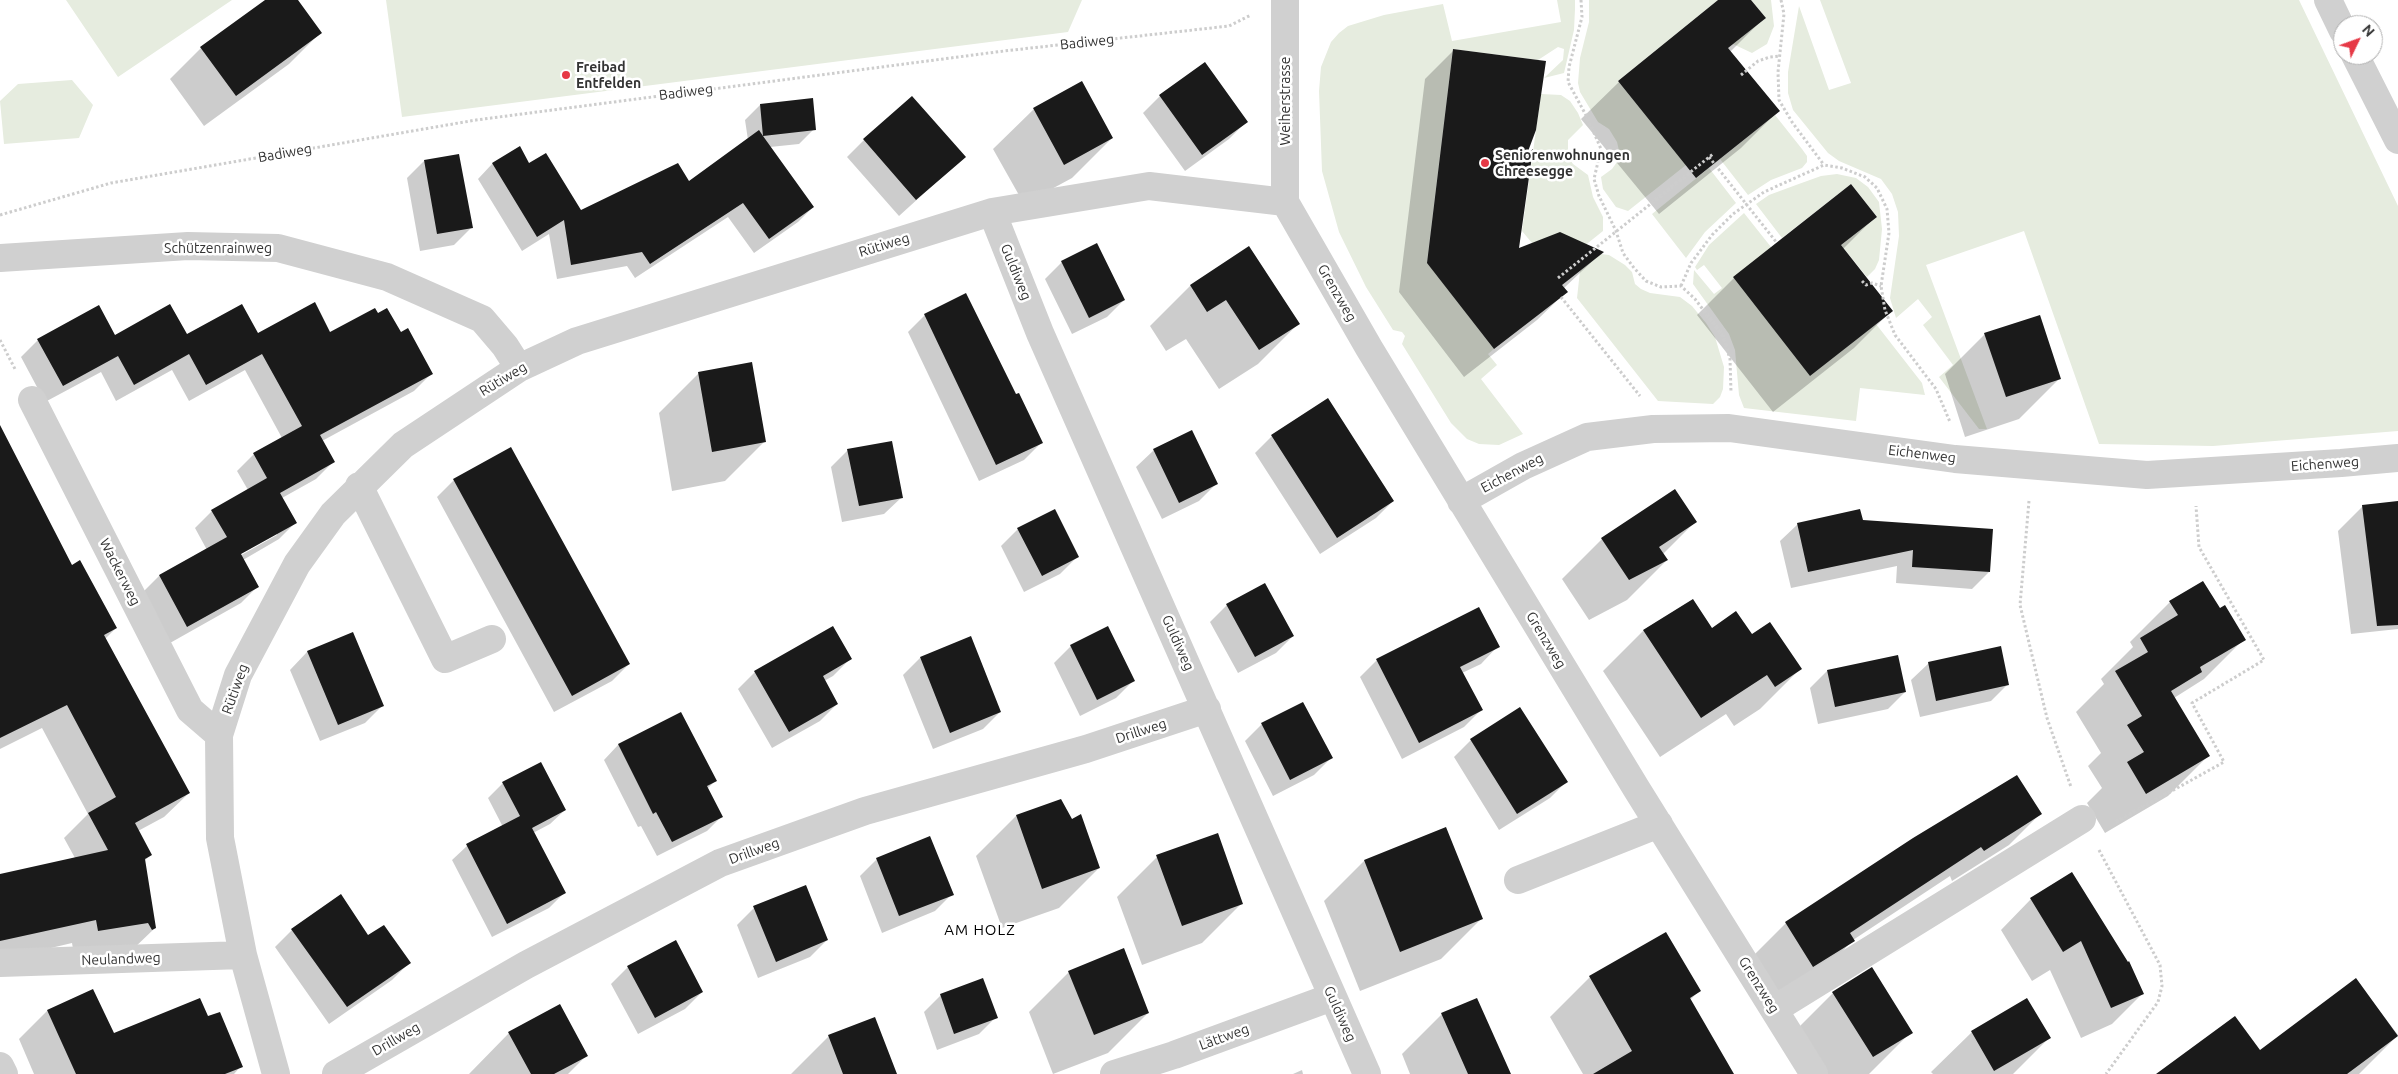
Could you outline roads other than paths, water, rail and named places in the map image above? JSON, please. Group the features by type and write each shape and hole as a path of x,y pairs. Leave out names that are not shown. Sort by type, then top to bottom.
{"street":[{"name":"Weiherstrasse","path":"1285,0 1285,202"},
{"path":"2328,0 2336,15"},
{"path":"2360,65 2398,140"},
{"name":"Rütiweg","path":"276,1074 243,955 220,838 219,735 238,675 297,564 333,514 359,486 403,445 518,368 578,341 992,212 1149,186 1285,202"},
{"name":"Grenzweg","path":"1285,202 1369,348 1461,501 1814,1074"},
{"name":"Guldiweg","path":"992,212 1040,333 1367,1074"},
{"name":"Schützenrainweg","path":"0,258 188,246 278,248 387,277 482,319 505,346 518,368"},
{"name":"Wackerweg","path":"32,400 190,710 219,735"},
{"name":"Eichenweg","path":"1461,501 1523,466 1587,438 1653,429 1729,428 1955,459 2147,476 2341,464 2398,458"},
{"path":"359,486 446,659 492,639"},
{"name":"Drillweg","path":"336,1074 526,965 720,864 865,811 1086,749 1207,709"},
{"path":"1518,880 1659,824"},
{"path":"1775,1009 2087,827"},
{"name":"Neulandweg","path":"0,963 243,955"},
{"name":"Lättweg","path":"1114,1074 1174,1055 1332,997"},
{"path":"0,1066 4,1074"}],"place":[{"name":"Freibad Entfelden","path":"566,75"},
{"name":"Seniorenwohnungen Chreesegge","path":"1485,163"}],"district":[{"name":"AM HOLZ","path":"980,930"}]}
